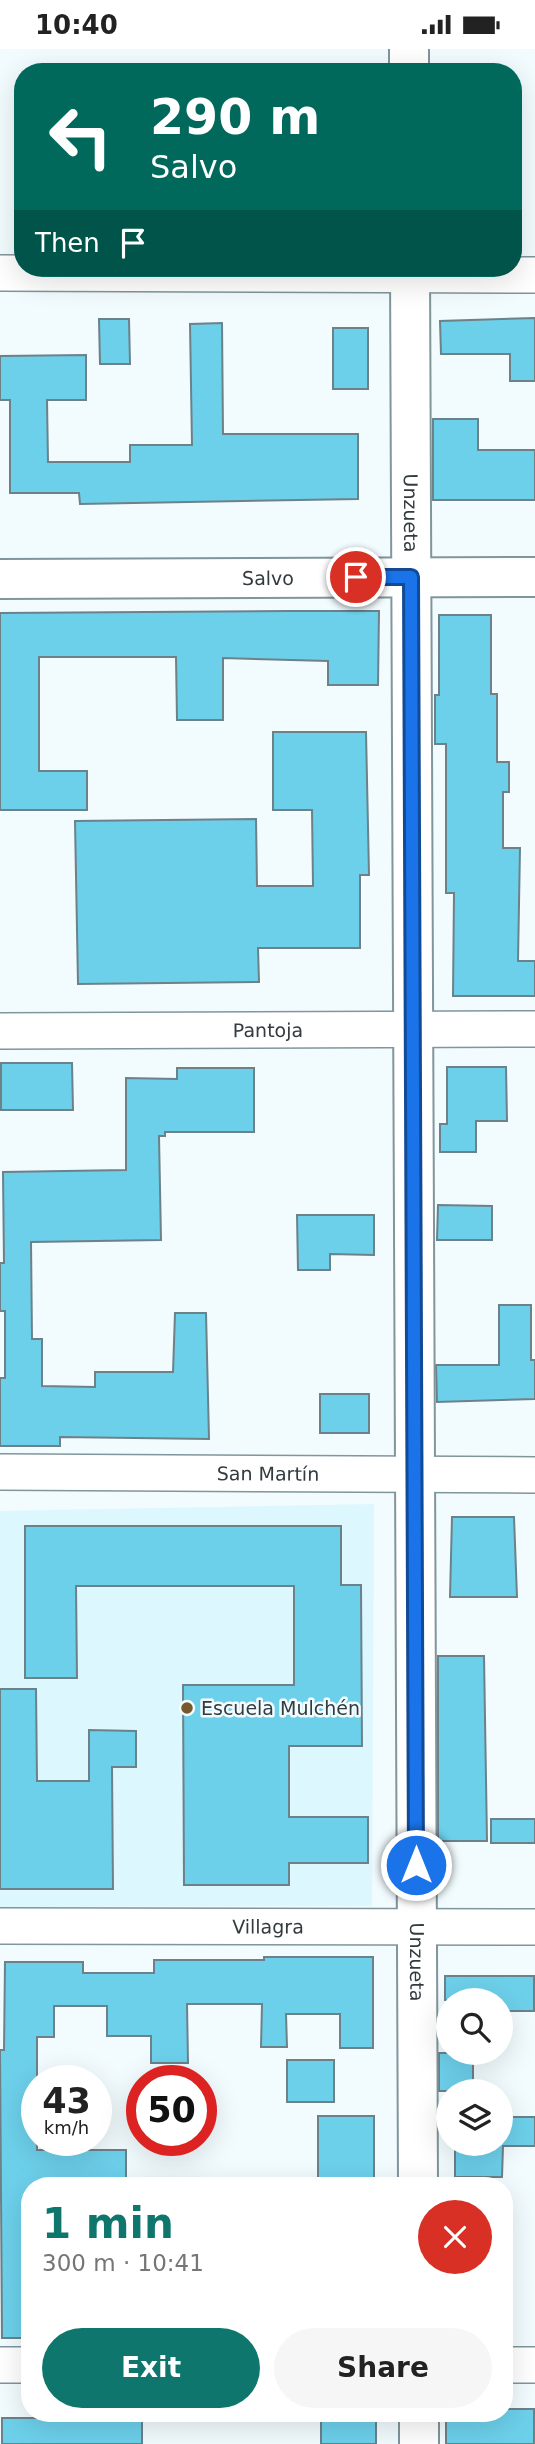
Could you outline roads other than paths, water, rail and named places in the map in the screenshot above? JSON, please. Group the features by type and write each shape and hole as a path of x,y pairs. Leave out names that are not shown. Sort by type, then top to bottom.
{"main road":[{"name":"Unzueta","path":"410,277 418,2177"},
{"name":"Salvo","path":"0,579 535,577"},
{"path":"419,2422 419,2444"}],"street":[{"name":"Pantoja","path":"0,1031 535,1029"},
{"name":"San Martín","path":"0,1472 535,1475"},
{"name":"Villagra","path":"0,1926 416,1929 535,1927"},
{"path":"0,2365 21,2365"},
{"path":"513,2365 535,2365"}],"place":[{"name":"Escuela Mulchén","path":"187,1708"}]}
